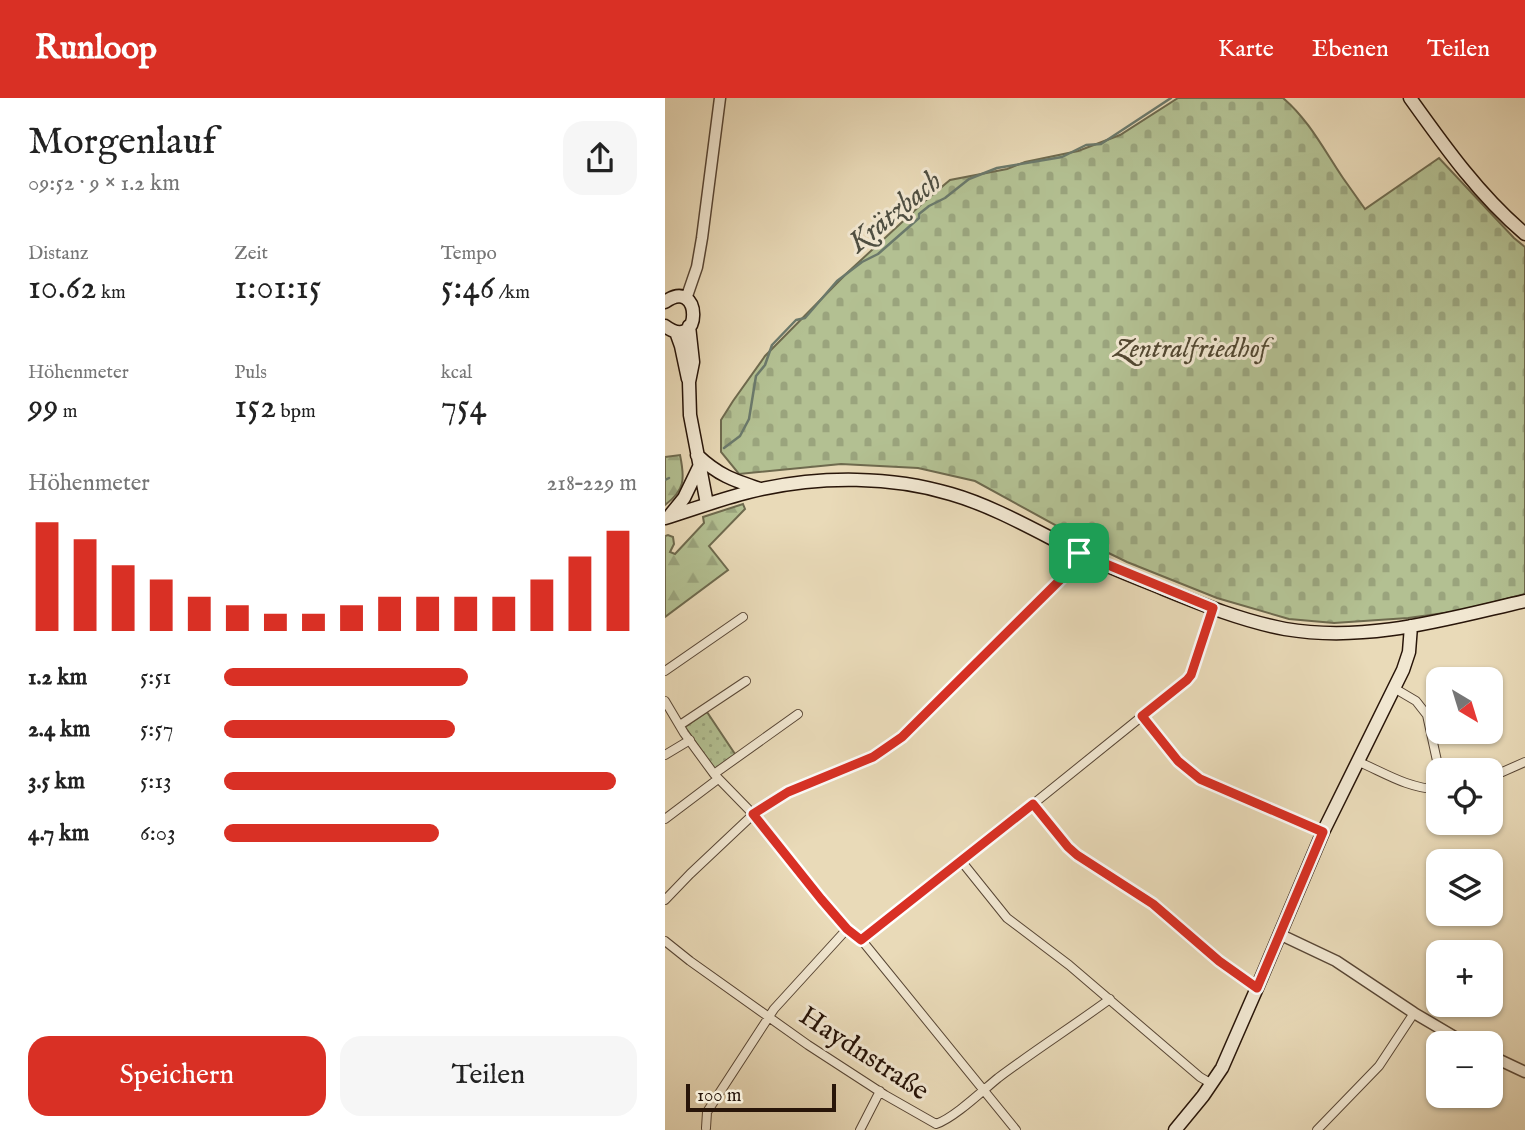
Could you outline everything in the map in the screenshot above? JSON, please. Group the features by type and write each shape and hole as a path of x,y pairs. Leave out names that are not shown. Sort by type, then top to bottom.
{"main road":[{"path":"1410,98 1473,183 1525,234"},
{"path":"665,302 675,297 686,299 694,308 694,320 689,326 682,331 671,329 689,382"},
{"path":"689,326 693,362 689,382 690,415 707,504"},
{"path":"698,460 725,477 760,489"},
{"path":"666,517 684,498 698,460"},
{"path":"666,517 760,489 832,480 890,483 929,489 974,502 1079,553 1213,608 1284,629 1343,633 1379,631 1457,618 1525,601"},
{"path":"1175,1130 1212,1084 1233,1045 1323,832 1403,670 1409,652 1411,626"}],"street":[{"path":"686,299 700,248 720,98"},
{"path":"665,900 753,814 788,792 873,757 902,737 1065,575 1079,553"},
{"path":"861,940 1187,680 1213,608"},
{"path":"665,671 744,617"},
{"path":"680,725 746,681"},
{"path":"1394,688 1416,701 1427,715 1436,758"},
{"path":"665,701 716,776 753,814 847,929 861,940 1016,1130"},
{"path":"665,819 716,776 798,714"},
{"path":"1142,716 1178,761 1200,779 1323,832"},
{"path":"665,755 690,740"},
{"path":"1357,761 1395,780 1426,789"},
{"path":"1503,772 1525,762"},
{"path":"1033,804 1077,855 1153,904 1219,961 1257,988"},
{"path":"962,862 1007,918 1110,999 1200,1077 1212,1084"},
{"path":"706,1128 708,1112 774,1009 847,929"},
{"path":"1279,934 1336,961 1445,1031"},
{"name":"Haydnstraße","path":"665,941 808,1045 936,1124 944,1121 1039,1047 1110,999"},
{"path":"1323,1128 1379,1066 1414,1013"},
{"path":"1503,1062 1525,1072"},
{"path":"860,1130 880,1091"}],"green space":[{"name":"Zentralfriedhof","path":"1178,98 1283,98 1308,126 1365,209 1439,158 1525,247 1525,594 1459,611 1408,618 1334,623 1289,619 1217,598 1127,562 975,481 918,468 841,464 739,474 721,452 721,420 765,356 847,273 950,180 1078,151 1120,135"},
{"path":"680,455 682,483 665,505 665,457"},
{"path":"743,504 745,509 709,546 728,570 665,617 665,536 673,537 674,544 670,552 675,554 704,523 703,517"},
{"path":"707,712 737,757 716,772 685,727"}],"waterway":[{"name":"Krätzbach","path":"724,448 740,436 749,419 756,376 765,365 772,345 796,320 805,318 837,281 862,262 878,254 929,206 945,198 969,179 997,168 1062,157 1086,145 1101,144 1171,98"},
{"name":"Krätzbach","path":"665,480 669,478"}],"route":[{"path":"1079,553 1213,608 1191,675 1142,716 1178,761 1200,779 1323,832 1257,988 1219,961 1153,904 1077,855 1033,804 861,940 847,929 807,883 753,814 788,792 873,757 902,737 1065,575 1079,553"}]}
